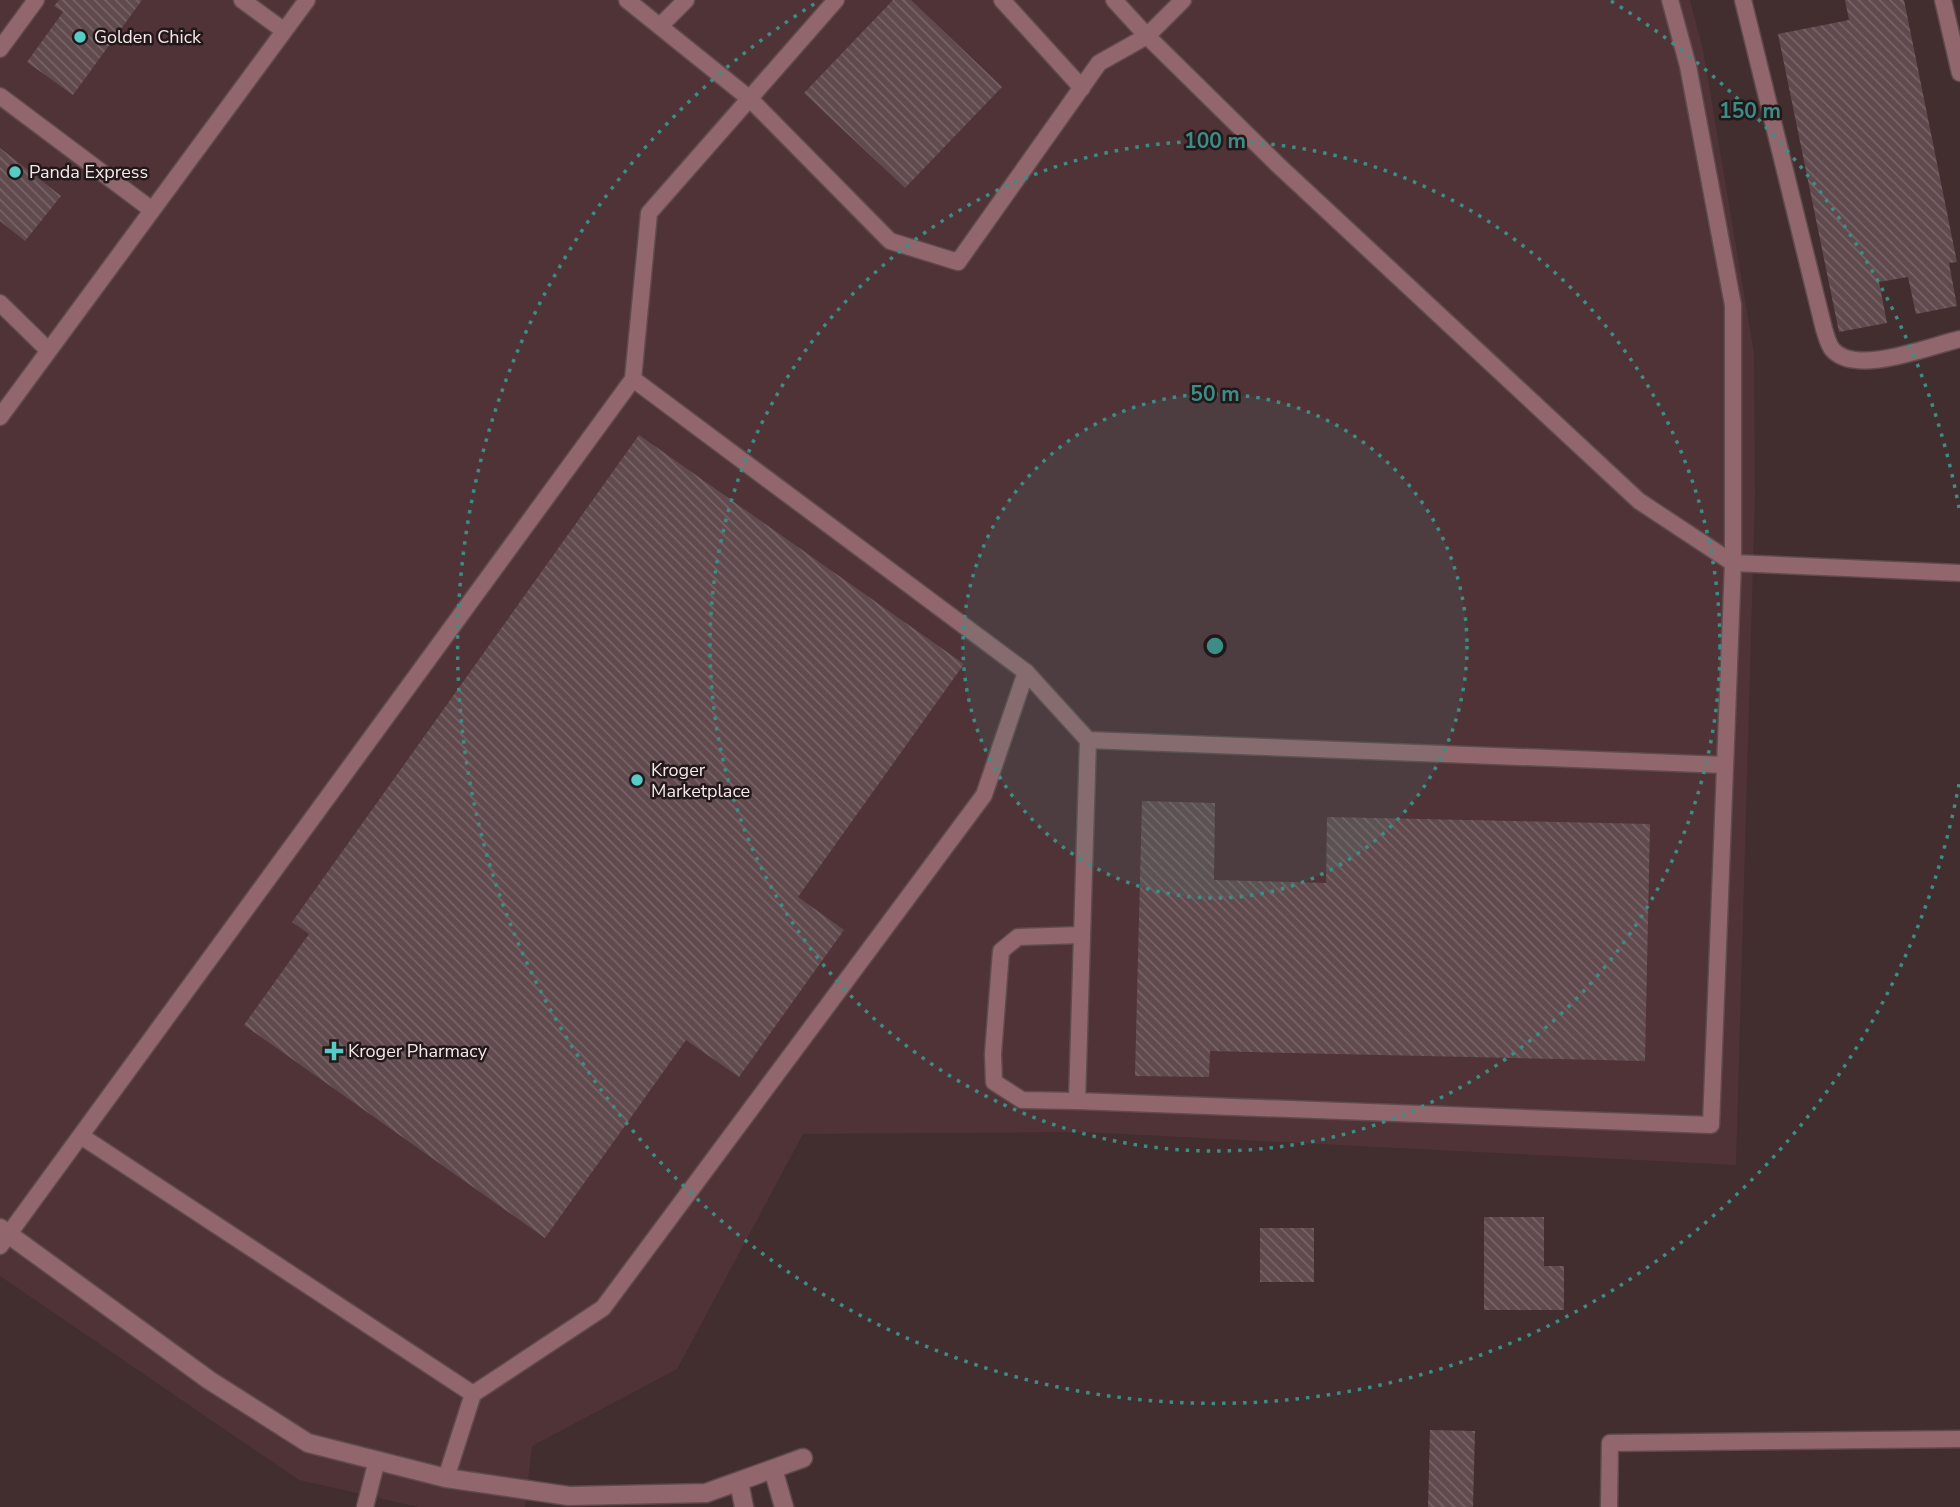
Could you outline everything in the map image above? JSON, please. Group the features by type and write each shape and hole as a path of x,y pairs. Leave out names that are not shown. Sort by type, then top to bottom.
{"street":[{"path":"3,1236 209,1380 308,1443 446,1478 569,1496 706,1493 803,1458"},
{"path":"773,1469 784,1507"},
{"path":"739,1482 744,1507"}],"lane":[{"path":"0,49 36,0"},
{"path":"242,0 283,30"},
{"path":"0,418 307,0"},
{"path":"627,0 750,99 890,242 958,262 1099,63 1147,36 1183,0"},
{"path":"660,26 686,0"},
{"path":"3,1236 81,1136 633,379 649,213 836,0"},
{"path":"1002,0 1082,88"},
{"path":"1114,0 1147,36 1376,258 1639,501 1732,564 1960,573"},
{"path":"1082,935 1018,937 1002,951 993,1054 994,1082 1022,1100 1711,1125 1732,564 1732,305 1688,66 1670,0"},
{"path":"1743,0 1824,329 1833,350 1854,362 1874,361 1960,339"},
{"path":"1943,0 1960,73"},
{"path":"0,96 152,209"},
{"path":"0,303 48,350"},
{"path":"633,379 1026,672 1088,740 1077,1101"},
{"path":"446,1478 472,1394 603,1308 984,795 1026,672"},
{"path":"1088,740 1725,765"},
{"path":"81,1136 472,1394"},
{"path":"1609,1507 1610,1443 1960,1439"},
{"path":"365,1507 377,1460"}],"shaded area":[{"path":"0,0 1690,0 1703,50 1754,353 1755,495 1736,1165 1082,1132 803,1134 677,1369 532,1446 525,1507 418,1507 299,1480 0,1276"}],"building":[{"name":"Golden Chick","path":"59,0 142,0 73,95 27,62 63,12 54,6"},
{"path":"893,0 911,0 1002,87 905,188 804,93"},
{"path":"1845,0 1904,0 1957,262 1949,263 1957,306 1916,314 1908,277 1879,282 1887,323 1839,332 1778,34 1849,20"},
{"name":"Panda Express","path":"0,148 61,196 25,241 0,221"},
{"name":"Kroger Marketplace","path":"639,435 964,664 798,897 844,930 739,1077 686,1040 545,1238 244,1025 309,934 292,922"},
{"path":"1142,801 1215,803 1214,880 1326,883 1327,817 1650,824 1645,1061 1210,1051 1209,1077 1135,1076"},
{"path":"1484,1217 1544,1217 1544,1266 1564,1266 1564,1310 1484,1310"},
{"path":"1260,1228 1314,1228 1314,1282 1260,1282"},
{"path":"1430,1430 1475,1431 1473,1507 1428,1507"}],"place":[{"name":"Golden Chick","path":"80,37"},
{"name":"Panda Express","path":"15,172"},
{"name":"Kroger Marketplace","path":"637,780"},
{"name":"Kroger Pharmacy","path":"334,1051"}]}
